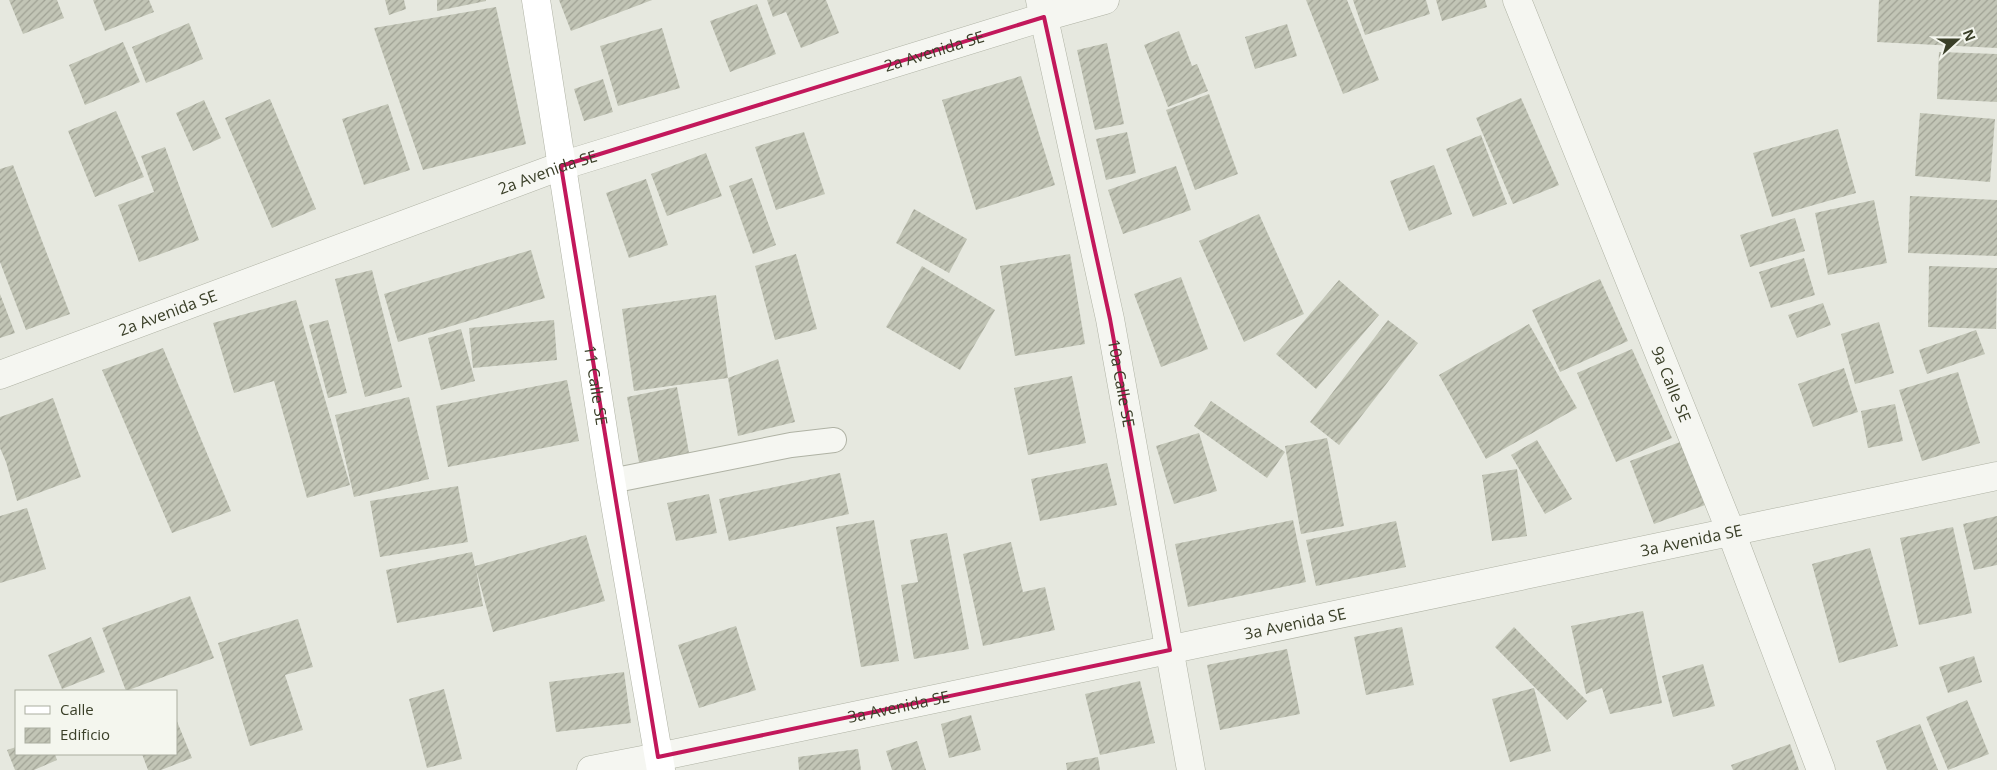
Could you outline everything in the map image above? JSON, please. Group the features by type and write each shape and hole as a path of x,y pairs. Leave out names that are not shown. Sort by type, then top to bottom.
{"street":[{"name":"11 Calle SE","path":"536,0 560,166 611,481 660,764"},
{"name":"2a Avenida SE","path":"0,374 560,166 1042,8 1105,0"},
{"name":"9a Calle SE","path":"1517,0 1731,532 1821,770"},
{"name":"10a Calle SE","path":"1042,8 1110,319 1191,770"},
{"name":"3a Avenida SE","path":"591,770 660,764 1170,650 1997,476"}],"lane":[{"path":"611,481 791,445 834,440"}],"highlighted area":[{"path":"1044,17 1110,319 1170,650 658,757 561,166"}],"building":[{"path":"9,0 57,0 64,18 23,34"},
{"path":"93,0 149,0 154,12 105,31"},
{"path":"385,0 404,0 406,9 389,15"},
{"path":"437,0 486,0 486,1 437,11"},
{"path":"559,0 652,0 571,31"},
{"path":"767,0 826,0 839,33 801,48 786,12 773,17"},
{"path":"1306,0 1347,0 1379,80 1343,94"},
{"path":"1353,0 1426,0 1430,14 1365,35"},
{"path":"1436,0 1485,0 1487,7 1442,21"},
{"path":"1879,0 1997,0 1997,48 1877,42"},
{"path":"757,4 776,54 730,72 710,21"},
{"path":"496,7 526,144 423,170 374,28"},
{"path":"189,23 203,59 146,83 132,47"},
{"path":"1287,24 1297,56 1255,69 1245,37"},
{"path":"662,28 680,88 618,106 600,46"},
{"path":"1179,31 1192,66 1197,64 1208,91 1168,107 1144,45"},
{"path":"123,42 140,82 85,105 69,65"},
{"path":"1107,43 1124,124 1095,130 1077,50"},
{"path":"1939,52 1997,54 1997,102 1937,99"},
{"path":"1021,76 1055,185 976,210 942,100"},
{"path":"603,79 613,112 584,121 574,89"},
{"path":"1209,94 1238,174 1195,190 1166,110"},
{"path":"1521,98 1559,185 1513,204 1476,118"},
{"path":"270,99 316,209 272,228 225,118"},
{"path":"204,100 221,138 193,151 176,113"},
{"path":"388,104 410,170 364,185 342,119"},
{"path":"116,111 144,177 95,197 68,131"},
{"path":"1920,113 1995,119 1990,182 1915,176"},
{"path":"1838,129 1856,193 1772,217 1753,153"},
{"path":"804,132 825,194 776,210 755,147"},
{"path":"1127,132 1136,173 1106,180 1096,139"},
{"path":"1481,135 1507,204 1473,217 1446,149"},
{"path":"165,147 199,240 139,262 118,205 154,192 141,156"},
{"path":"706,153 722,196 667,216 651,174"},
{"path":"13,165 70,314 26,330 0,262 0,169"},
{"path":"1434,165 1452,214 1409,231 1390,181"},
{"path":"1176,166 1191,210 1123,234 1108,190"},
{"path":"752,178 776,245 753,254 729,186"},
{"path":"646,179 668,245 629,258 606,193"},
{"path":"1910,196 1997,200 1997,256 1908,253"},
{"path":"1874,200 1887,263 1828,275 1815,213"},
{"path":"914,209 967,239 949,273 896,243"},
{"path":"1259,214 1304,314 1244,342 1199,241"},
{"path":"1795,218 1805,251 1750,267 1740,235"},
{"path":"531,250 545,298 398,342 384,294"},
{"path":"796,254 817,329 775,340 755,266"},
{"path":"1070,254 1085,344 1015,356 1000,266"},
{"path":"1804,258 1815,295 1771,308 1759,272"},
{"path":"922,266 995,310 960,370 886,327"},
{"path":"1929,266 1997,268 1996,329 1928,327"},
{"path":"372,270 402,387 365,397 335,279"},
{"path":"1181,277 1208,349 1161,367 1134,294"},
{"path":"1600,279 1628,341 1560,372 1532,310"},
{"path":"1339,280 1379,315 1316,389 1276,354"},
{"path":"0,294 15,333 0,338"},
{"path":"716,295 728,378 634,391 622,309"},
{"path":"296,300 350,485 307,498 274,381 234,393 213,323"},
{"path":"1823,303 1831,325 1797,338 1788,315"},
{"path":"328,320 347,393 328,398 309,325"},
{"path":"554,320 557,360 473,368 469,328"},
{"path":"1388,320 1418,343 1339,445 1310,422"},
{"path":"1879,322 1894,373 1855,384 1841,334"},
{"path":"1529,324 1577,408 1486,459 1439,375"},
{"path":"461,329 475,381 441,390 428,338"},
{"path":"1976,330 1985,354 1927,374 1919,350"},
{"path":"163,348 231,511 172,533 102,370"},
{"path":"1632,349 1672,438 1616,462 1577,373"},
{"path":"778,359 795,422 738,436 728,378"},
{"path":"1844,368 1858,412 1813,427 1798,384"},
{"path":"1958,372 1980,443 1922,461 1899,390"},
{"path":"1072,376 1086,443 1028,455 1014,388"},
{"path":"567,380 579,441 448,467 436,406"},
{"path":"677,387 689,453 639,462 627,397"},
{"path":"409,397 429,479 354,497 335,415"},
{"path":"53,398 81,477 17,501 0,448 0,417"},
{"path":"1211,401 1285,452 1267,478 1194,426"},
{"path":"1895,404 1903,441 1868,448 1861,411"},
{"path":"1199,433 1217,491 1174,504 1156,446"},
{"path":"1327,438 1344,526 1301,534 1285,446"},
{"path":"1537,440 1572,499 1545,514 1511,455"},
{"path":"1680,442 1705,505 1654,524 1630,461"},
{"path":"1107,463 1117,505 1040,521 1031,479"},
{"path":"1517,469 1527,536 1492,541 1482,475"},
{"path":"840,473 849,514 729,541 719,499"},
{"path":"458,486 468,542 380,557 370,501"},
{"path":"709,494 717,533 676,541 667,503"},
{"path":"27,508 46,569 0,583 0,516"},
{"path":"1997,516 1997,565 1974,570 1963,524"},
{"path":"874,520 899,661 861,667 836,527"},
{"path":"1293,520 1306,582 1188,607 1175,544"},
{"path":"1396,521 1406,567 1316,586 1306,540"},
{"path":"1953,527 1972,613 1919,625 1900,538"},
{"path":"947,533 969,649 914,659 901,585 918,582 910,540"},
{"path":"586,535 605,601 493,632 476,569 483,606 397,623 386,570 472,552 475,566"},
{"path":"1011,542 1023,592 1045,587 1055,630 983,646 963,554"},
{"path":"1870,548 1898,646 1839,663 1812,564"},
{"path":"190,596 214,658 126,690 102,628"},
{"path":"1643,611 1662,703 1610,714 1602,688 1586,694 1571,626"},
{"path":"298,619 313,667 285,675 303,730 250,746 218,643"},
{"path":"736,626 756,690 699,708 678,645"},
{"path":"1402,627 1414,685 1366,695 1354,637"},
{"path":"1514,627 1587,701 1567,720 1495,647"},
{"path":"91,637 105,672 62,689 48,655"},
{"path":"1287,649 1300,714 1220,730 1207,665"},
{"path":"1974,656 1982,682 1948,693 1939,667"},
{"path":"1703,664 1715,706 1673,717 1662,676"},
{"path":"624,672 631,723 556,732 549,682"},
{"path":"1140,681 1155,743 1100,755 1085,694"},
{"path":"1534,688 1551,751 1510,762 1492,699"},
{"path":"444,689 462,759 427,768 409,699"},
{"path":"1967,700 1989,754 1948,770 1926,717"},
{"path":"971,715 981,750 949,758 941,724"},
{"path":"178,724 192,758 161,770 148,770 142,755 178,755"},
{"path":"1920,724 1938,770 1887,770 1876,741"},
{"path":"917,741 926,770 892,770 886,751"},
{"path":"1790,744 1799,770 1733,770 1731,765"},
{"path":"15,747 15,755 55,755 57,760 34,770 15,770 7,750"},
{"path":"858,749 861,770 799,770 798,757"},
{"path":"1098,757 1100,770 1067,770 1066,763"}]}
